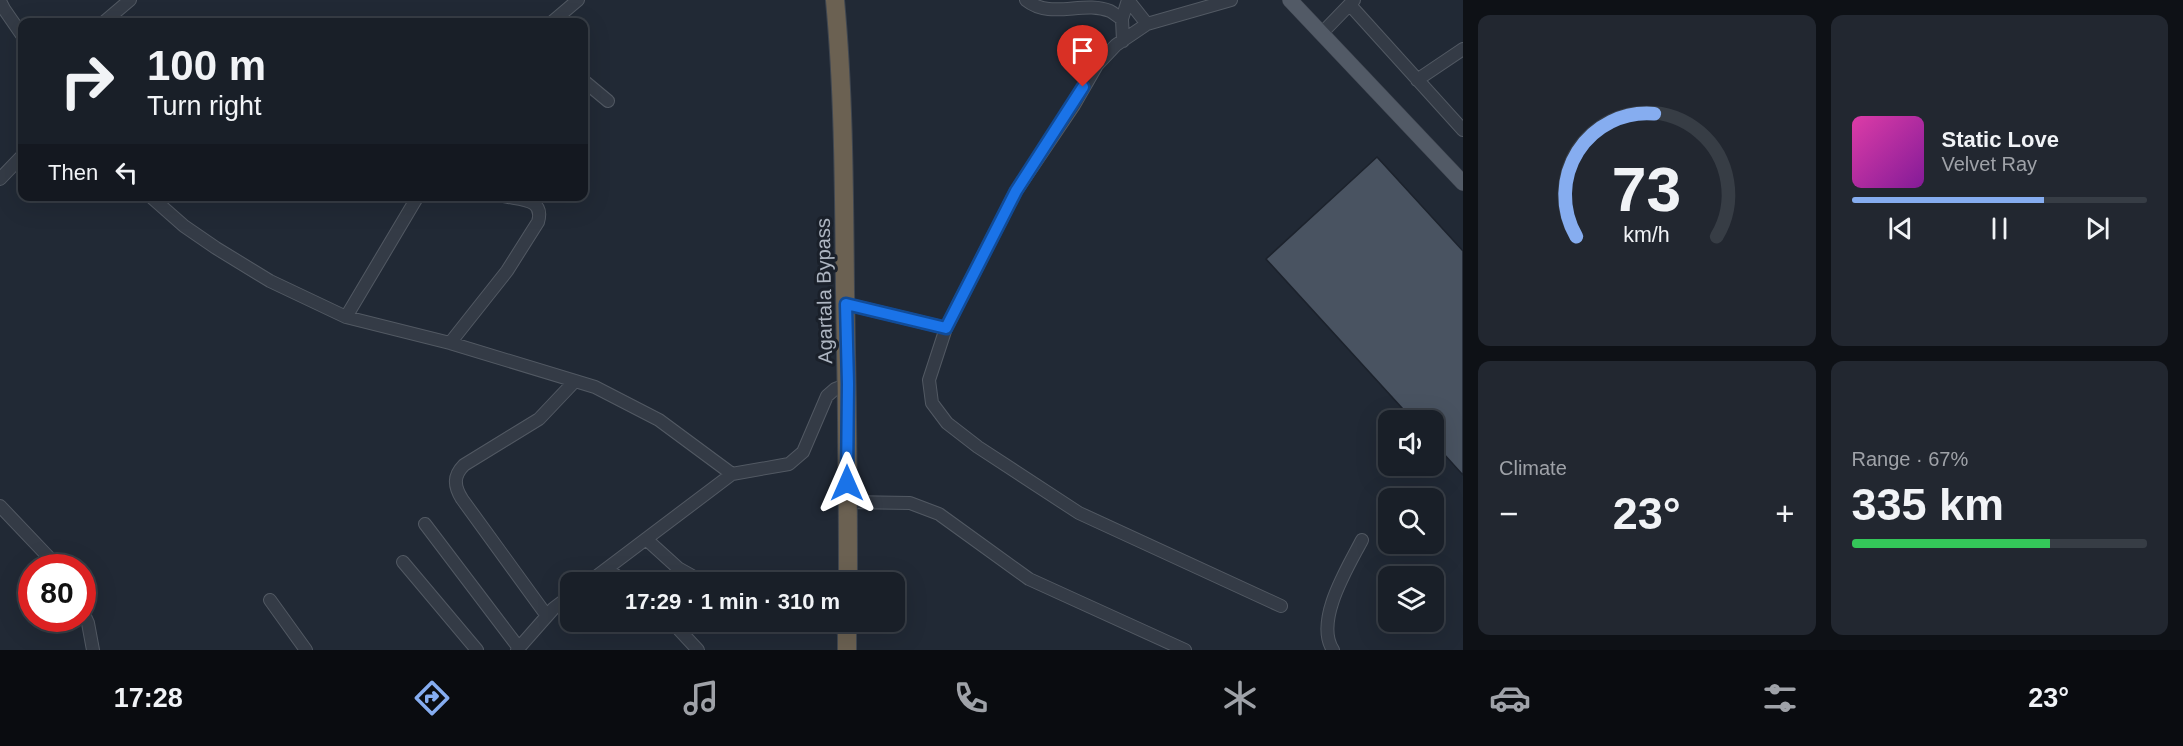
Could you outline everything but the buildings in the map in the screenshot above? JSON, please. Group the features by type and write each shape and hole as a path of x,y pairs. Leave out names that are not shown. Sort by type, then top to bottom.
{"highway":[{"name":"Agartala Bypass","path":"835,0 842,106 848,384 848,572"},
{"path":"847,632 847,650"}],"main road":[{"path":"1290,0 1463,183"}],"street":[{"path":"109,18 130,0"},
{"path":"557,18 578,0"},
{"path":"1026,0 1043,9 1086,7 1108,10 1122,19"},
{"path":"1123,40 1122,19 1128,0 1147,24"},
{"path":"1231,0 1147,24 1123,40 1097,65 1074,105 1016,191 946,328 929,380 932,403 946,423 978,447 1079,513 1281,606"},
{"path":"0,1 18,29"},
{"path":"1322,33 1352,2 1463,130"},
{"path":"1418,80 1463,49"},
{"path":"588,84 608,101"},
{"path":"0,179 18,160"},
{"path":"156,201 216,249 270,281 346,317 450,343 595,387 659,420 732,474"},
{"path":"346,317 415,201"},
{"path":"450,343 507,271 538,222 540,214 537,206 527,201"},
{"path":"846,304 946,328"},
{"path":"547,616 462,499 456,489 455,480 457,472 464,465 539,418 575,381"},
{"path":"603,572 732,474 789,464 803,452 827,396 835,389 848,384"},
{"path":"847,502 910,503 939,514 1029,579 1185,650"},
{"path":"0,506 46,554"},
{"path":"425,524 518,649 560,605"},
{"path":"646,539 685,572"},
{"path":"1333,650 1327,640 1328,619 1343,575 1362,540"},
{"path":"403,562 477,650"},
{"path":"607,569 611,572"},
{"path":"270,600 306,650"},
{"path":"90,632 93,650"},
{"path":"681,632 698,650"}],"route":[{"path":"847,483 846,304 946,328 1016,191 1074,105 1083,87"}]}
